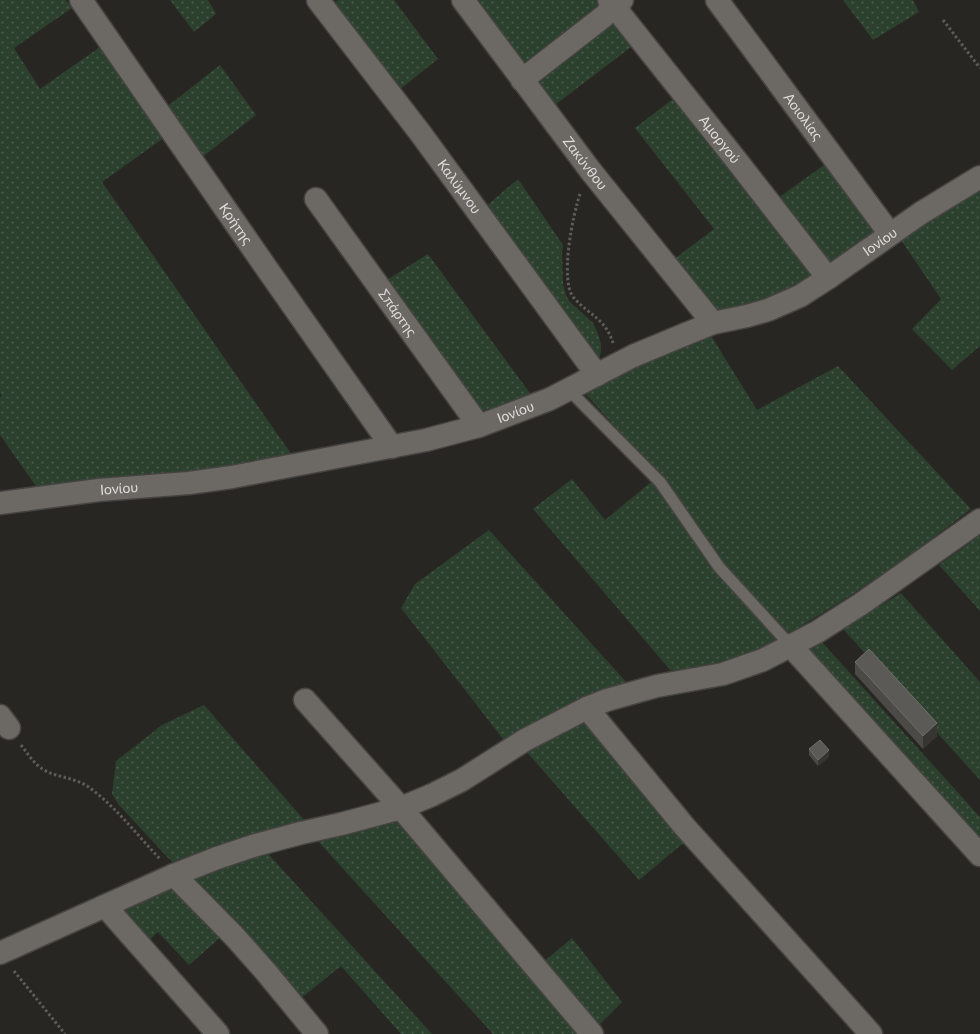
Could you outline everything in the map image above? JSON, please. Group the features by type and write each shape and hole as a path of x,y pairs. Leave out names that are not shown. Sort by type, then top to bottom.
{"street":[{"name":"Κρήτης","path":"81,0 392,447"},
{"name":"Καλύμνου","path":"318,0 606,370"},
{"name":"Ζακύνθου","path":"464,0 590,170 713,323"},
{"name":"Αοιολίας","path":"717,0 890,234"},
{"path":"522,80 615,2"},
{"name":"Αμοργού","path":"615,2 828,278"},
{"name":"Ιονίου","path":"0,503 99,490 232,478 426,440 479,426 569,390 648,349 713,323 768,310 800,296 890,234 980,176"},
{"name":"Σπάρτης","path":"316,199 479,426"},
{"path":"0,953 174,875 217,858 256,845 400,808 432,796 462,780 525,740 587,708 607,700 657,686 735,671 763,660 817,632 861,604 980,520"},
{"path":"790,645 980,855"},
{"path":"305,700 400,808 592,1034"},
{"path":"587,708 684,826 871,1034"},
{"path":"174,875 235,937 317,1034"},
{"path":"105,906 218,1034"}],"lane":[{"path":"569,390 660,482 719,567 790,645"}],"path":[{"path":"943,20 980,68"},
{"path":"590,170 572,222 568,254 568,284 572,297 604,324 609,331 613,342 606,370"},
{"path":"4,722 33,761 45,771 81,782 91,789 114,810 174,875"},
{"path":"0,953 22,983 65,1034"}],"green space":[{"path":"0,0 66,0 72,8 14,48 40,89 100,47 165,137 102,182 294,458 206,473 38,489 0,435 0,397 2,396 0,393"},
{"path":"170,0 208,0 216,14 194,32"},
{"path":"338,0 394,0 438,59 398,91 333,4"},
{"path":"471,0 601,0 635,44 551,108"},
{"path":"843,0 913,0 919,12 873,40"},
{"path":"220,65 256,115 201,158 164,109"},
{"path":"674,98 760,211 831,160 881,226 850,251 806,281 767,299 718,315 673,260 714,229 635,128"},
{"path":"518,179 563,245 563,284 566,295 569,301 593,323 597,331 601,344 598,363 484,208"},
{"path":"980,188 980,346 952,370 912,329 941,299 901,240 956,202"},
{"path":"428,254 532,396 478,412 385,281"},
{"path":"710,334 757,410 838,366 971,509 879,576 784,636 765,646 736,657 671,671 533,509 572,479 605,520 661,474 583,391 628,367 689,345"},
{"path":"489,530 627,683 584,697 551,714 506,743 401,608 415,584"},
{"path":"980,535 980,611 939,565"},
{"path":"901,593 980,682 980,780 843,629"},
{"path":"821,641 980,817 980,843 804,649"},
{"path":"204,705 305,821 252,836 432,1034 401,1034 341,966 300,999 222,936 189,965 158,932 147,942 120,910 192,879 169,859 119,805 112,794 116,761 162,725"},
{"path":"589,721 687,840 639,880 525,750 567,728"},
{"path":"400,820 529,974 572,938 622,1002 590,1034 493,1034 316,839"}],"building":[{"path":"869,649 937,723 923,736 855,662"},
{"path":"820,740 829,750 818,760 809,749"}]}
